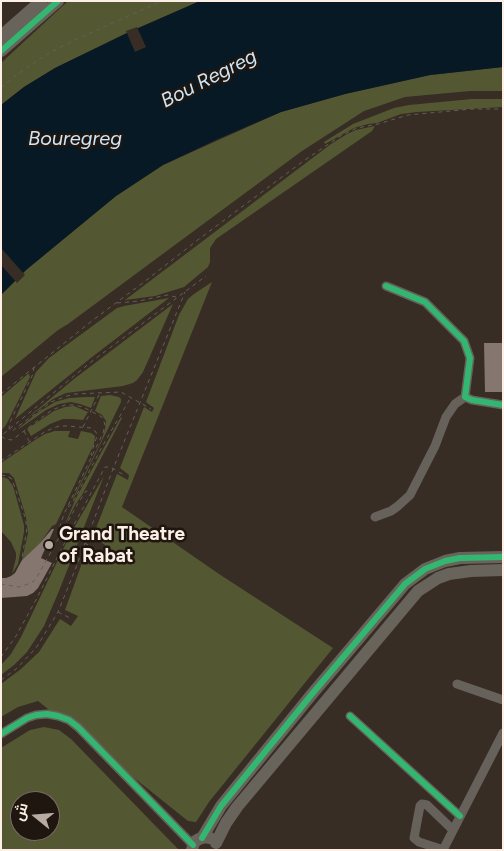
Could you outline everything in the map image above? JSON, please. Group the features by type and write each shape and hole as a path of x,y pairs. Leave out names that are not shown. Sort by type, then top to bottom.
{"street":[{"path":"1,36 41,1"},
{"path":"1,51 58,1"},
{"path":"386,286 425,302 464,341 470,358 466,397"},
{"path":"466,397 472,400 503,405"},
{"path":"375,517 391,511 410,495 435,446 446,417 455,404 466,397"},
{"path":"196,844 221,806 256,762 405,584 425,568 444,561 460,558 503,557"},
{"path":"444,561 449,574"},
{"path":"196,844 210,839 217,846 231,815 418,591 433,581 449,574 503,570"},
{"path":"350,649 361,659"},
{"path":"456,684 503,700"},
{"path":"1,734 27,718 36,715 47,714 69,720 196,844"},
{"path":"350,716 460,816"},
{"path":"453,830 427,805 422,804 420,806 414,838 419,842 443,850 503,734"},
{"path":"256,762 267,771"}],"path":[{"path":"1,88 16,75 49,54 77,39 162,1"},
{"path":"126,17 128,21"},
{"path":"1,394 71,337 268,187 350,131 408,115 503,109"},
{"path":"63,533 59,529 67,507 93,457 103,433 105,425 101,417 74,404 62,406 49,412 12,440 1,436 97,357 206,276"},
{"path":"1,680 16,669 36,648 58,612 113,469 185,292"},
{"path":"116,303 139,301 167,295 177,297"},
{"path":"68,334 71,337"},
{"path":"9,429 33,374 34,366"},
{"path":"9,429 12,431 59,398 75,394 121,392 152,408"},
{"path":"83,427 100,393"},
{"path":"67,507 72,504 131,397"},
{"path":"1,461 46,431 59,426 93,429 97,434 97,438 91,455 93,457"},
{"path":"24,431 29,442"},
{"path":"1,657 23,624 105,467 108,466 126,476"},
{"path":"1,475 7,476 15,484 25,517 27,528 22,558"},
{"path":"1,584 19,587 36,579 86,491 92,492"},
{"path":"84,543 99,552"},
{"path":"58,612 72,619"}],"green space":[{"path":"68,1 200,1 127,33 55,68 24,87 1,105 1,63"},
{"path":"503,67 503,91 470,91 405,97 364,111 302,151 58,330 1,377 1,295 26,270 116,196 163,165 281,112 345,94 430,75"},
{"path":"472,99 503,99 503,107 401,114 377,123 354,128 325,144 324,142 353,124 394,108"},
{"path":"375,126 372,131 216,239 210,248 208,267 184,287 155,296 125,300 331,144 356,130"},
{"path":"212,282 122,507 219,574 333,648 209,802 196,822 188,821 38,701 18,707 1,717 1,684 39,652 60,619 71,626 78,616 65,610 86,552 99,561 105,545 93,536 117,474 128,480 129,475 120,468 144,407 152,412 154,408 146,402 179,315 188,299"},
{"path":"169,298 15,419 36,372 49,358 117,308"},
{"path":"173,304 143,372 137,380 123,386 66,393 53,399 26,419 74,379"},
{"path":"28,374 30,377 6,425 1,431 1,397"},
{"path":"101,396 119,397 121,402 73,500 105,429 106,421 102,415 95,411"},
{"path":"95,397 91,408 71,402 59,404 46,410 19,429 37,413 55,402 69,398"},
{"path":"74,406 88,412 83,420 63,419 50,424 31,436 27,429 54,411"},
{"path":"122,418 63,529 76,498"},
{"path":"55,431 70,431 68,437 78,439 81,431 91,433 95,436 94,444 56,524 52,526 41,542 22,560 28,533 26,517 14,478 9,473 1,473 1,463 45,434"},
{"path":"104,476 44,626 27,652 1,675 1,665 11,654 21,637 71,533"},
{"path":"1,478 8,479 13,486 24,525 18,564 12,574 16,553 11,542 1,531"},
{"path":"44,727 59,730 71,739 179,850 1,850 1,748 30,730"}],"water":[{"name":"Bouregreg","path":"200,1 503,1 503,67 430,75 345,94 281,112 218,139 163,165 116,196 26,270 1,295 1,105 24,87 55,68 127,33"}],"pier":[{"path":"137,27 146,47 135,52 126,31"},
{"path":"1,248 25,275 17,283 1,265"}],"building":[{"path":"484,343 503,343 503,392 485,392"},
{"name":"Grand Theatre of Rabat","path":"54,529 41,558 52,563 38,588 27,596 1,598 1,578 6,578 15,573 22,560"}],"cycle path":[{"path":"1,51 58,1"},
{"path":"386,286 425,302 464,341 470,358 465,397 503,405"},
{"path":"202,838 221,806 405,584 425,569 445,561 460,558 503,557"},
{"path":"1,734 27,718 36,715 47,714 69,720 193,845"},
{"path":"350,716 460,816"}],"place":[{"name":"Grand Theatre of Rabat","path":"49,545"}],"water label":[{"name":"Bou Regreg","path":"209,79"}]}
